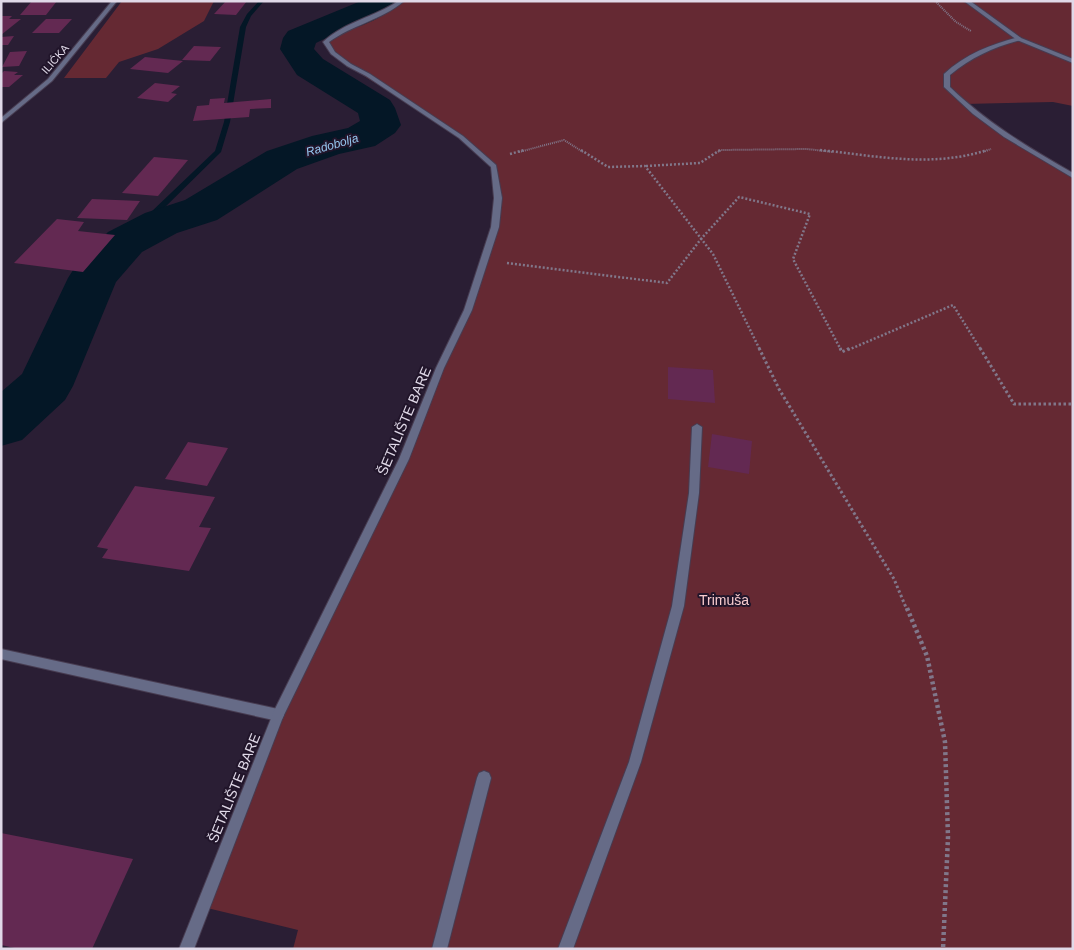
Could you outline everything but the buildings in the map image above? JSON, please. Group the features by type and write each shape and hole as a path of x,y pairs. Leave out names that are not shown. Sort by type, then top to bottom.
{"street":[{"name":"ILIĆKA","path":"1,121 50,80 115,1"},
{"name":"ŠETALIŠTE BARE","path":"186,949 278,715 404,459 440,368 468,310 495,227 498,198 494,166 461,137 368,75 349,65 333,53 326,42 337,33 391,10 402,1"},
{"path":"966,1 1019,39 1073,61"},
{"path":"1019,39 993,45 971,56 947,74 947,87 963,104 1015,141 1073,176"},
{"path":"565,949 635,762 678,606 694,493 697,427"},
{"path":"1,654 278,715"},
{"path":"439,949 484,778"}],"path":[{"path":"484,157 513,153 564,140 608,167 700,163 721,150 759,149 807,149 927,161 970,156 1015,141"},
{"path":"645,166 713,254 779,389 894,579 926,656 945,742 948,837 943,949"},
{"path":"484,260 667,283 701,239 739,197 810,214 794,260 842,352 953,305 1014,404 1073,404"}],"green space":[{"path":"122,1 214,1 204,21 158,49 119,62 106,78 64,78"},
{"name":"Trimuša","path":"402,1 1073,1 1073,106 1053,102 964,104 1000,132 1073,176 1073,949 293,949 298,930 203,907 256,757 397,478 468,310 495,227 494,166 436,121 355,70 333,52 326,42"}],"waterway":[{"name":"Radobolja","path":"140,234 153,215 218,152 227,122 243,27 249,15 262,1"},
{"name":"Radobolja","path":"1,425 45,386 93,278 125,242 161,223 201,210 282,160 326,145 361,137 381,125 376,108 310,67 297,49 300,38 320,28 363,13 382,1"}]}
